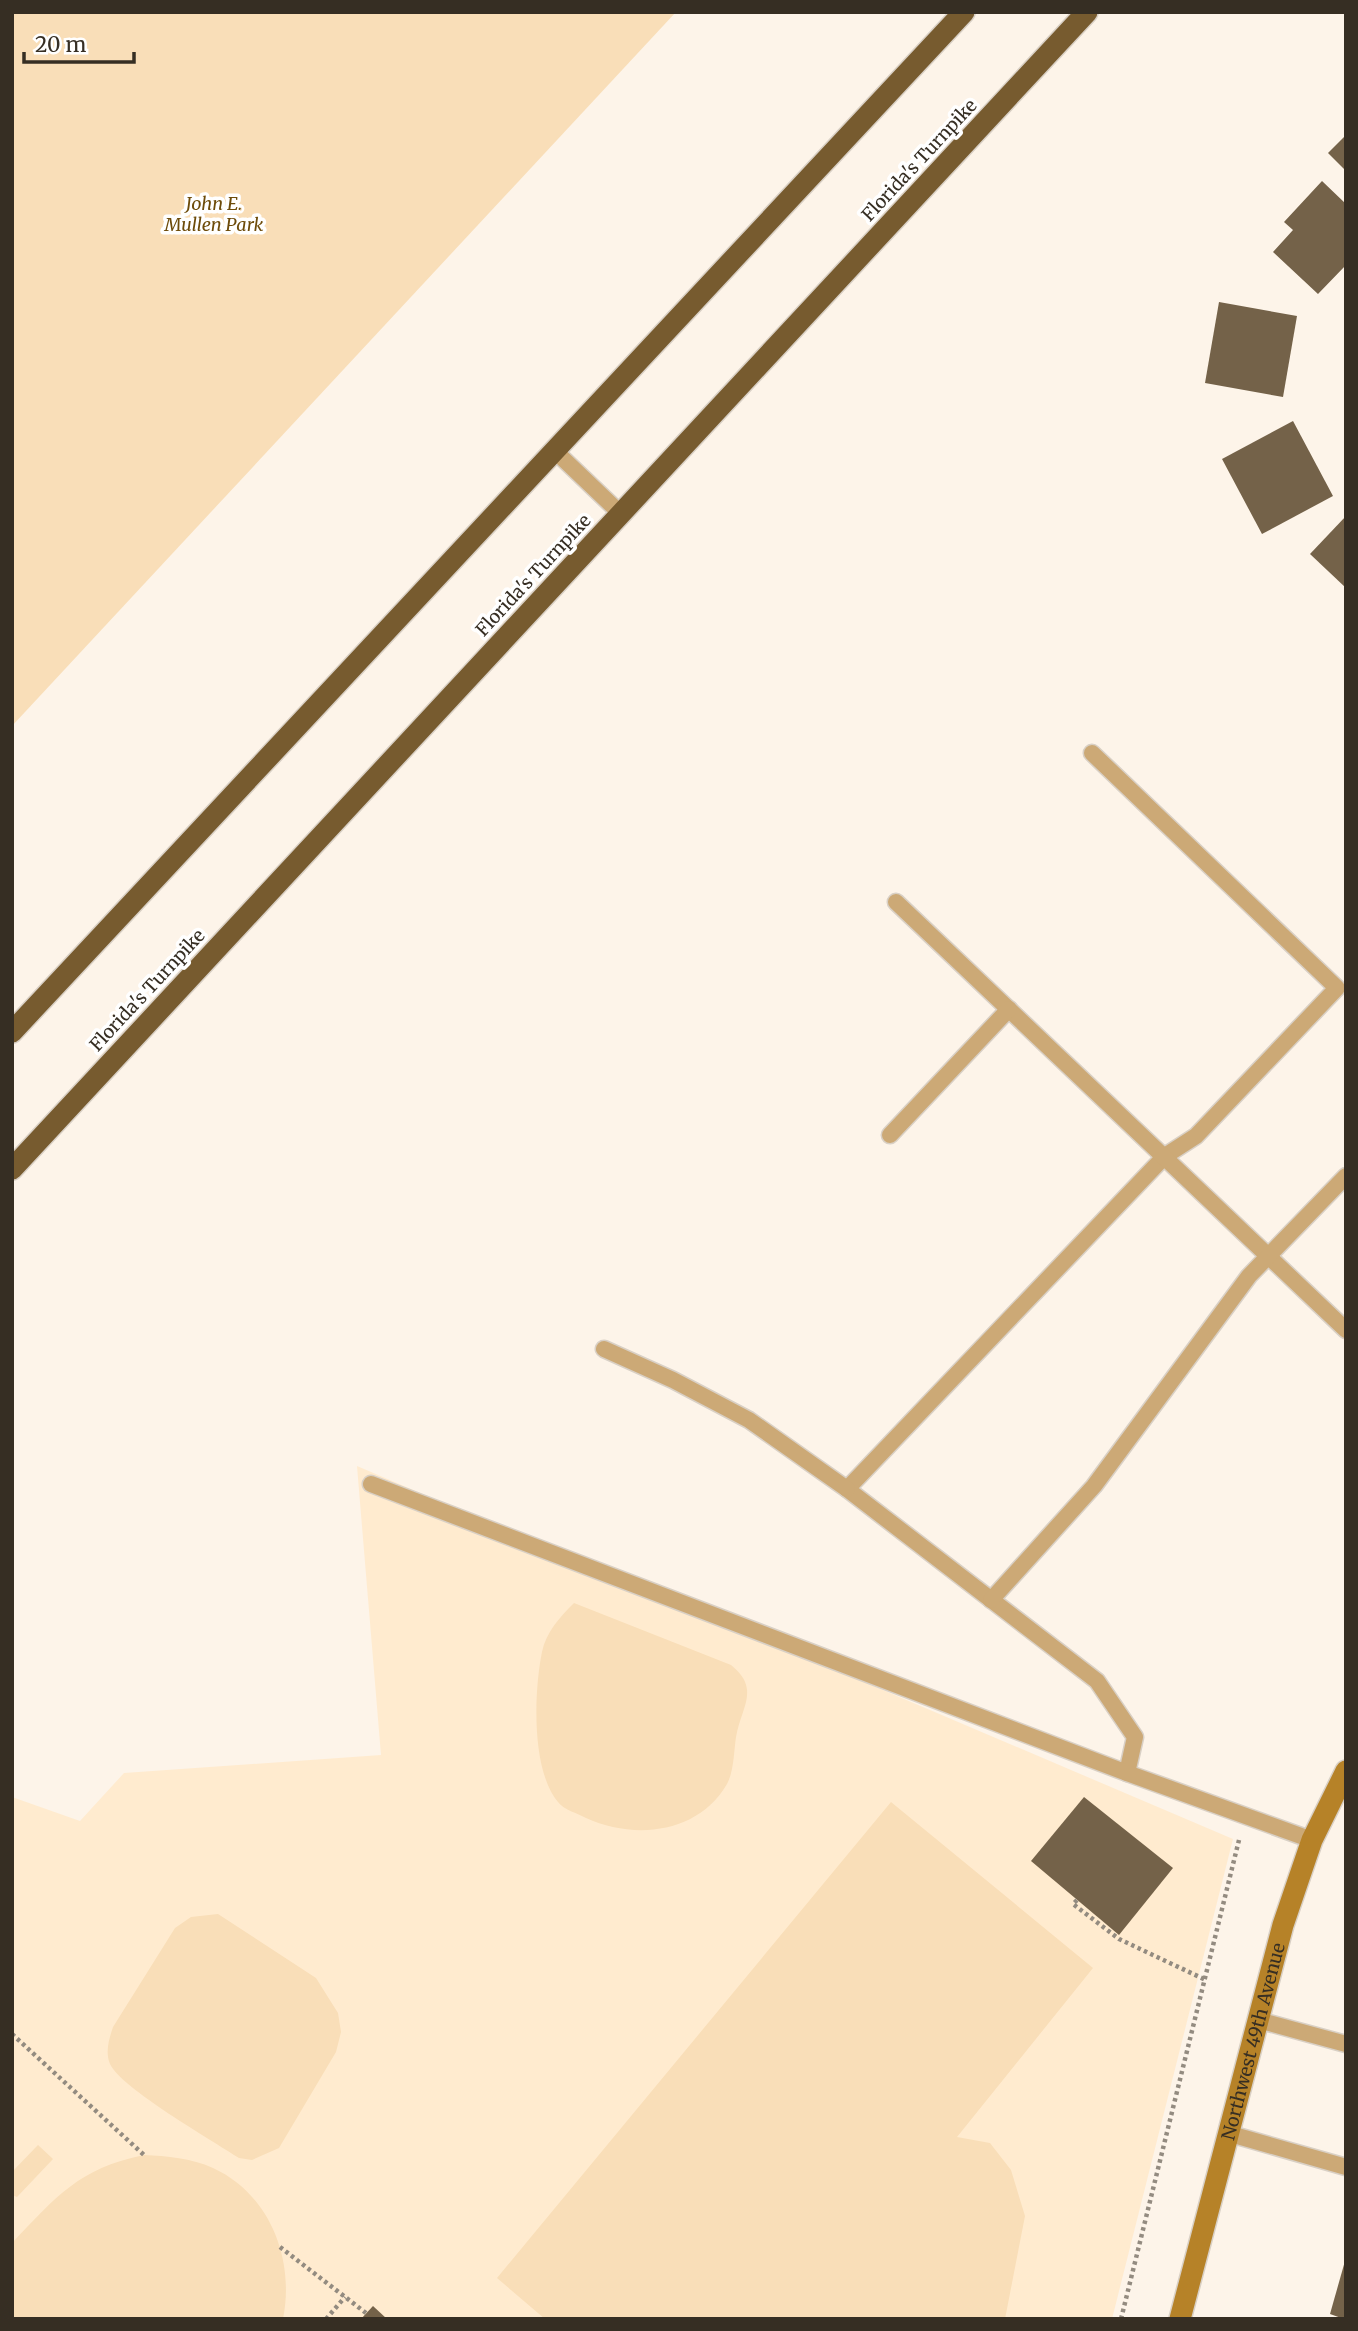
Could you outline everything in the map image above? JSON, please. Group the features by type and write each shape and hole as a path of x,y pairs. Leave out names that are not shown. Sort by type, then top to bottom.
{"highway":[{"path":"12,1032 964,12"},
{"name":"Florida's Turnpike","path":"12,1169 1087,12"}],"street":[{"name":"Northwest 49th Avenue","path":"1180,2319 1283,1925 1312,1840 1346,1771"}],"lane":[{"path":"555,452 621,514"},
{"path":"847,1489 1165,1156 1196,1136 1337,988 1091,753"},
{"path":"896,902 1346,1330"},
{"path":"890,1135 1009,1009"},
{"path":"991,1600 1094,1486 1249,1276 1346,1176"},
{"path":"604,1349 673,1380 749,1420 847,1489 1097,1681 1135,1737 1127,1773"},
{"path":"371,1484 1127,1773 1312,1840"},
{"path":"1258,2020 1346,2044"},
{"path":"1227,2133 1346,2167"}],"path":[{"path":"1121,2319 1247,1816"},
{"path":"1077,1900 1073,1904 1119,1939 1206,1980"},
{"path":"12,2034 144,2155"},
{"path":"280,2246 366,2313"},
{"path":"326,2319 345,2297"}],"shaded area":[{"path":"357,1466 1233,1839 1112,2319 12,2319 12,1797 80,1821 124,1773 381,1755"}],"green space":[{"name":"John E. Mullen Park","path":"12,12 676,12 12,726"},
{"path":"574,1603 731,1665 745,1682 747,1699 736,1737 729,1779 715,1801 699,1814 664,1828 624,1829 605,1825 567,1809 558,1802 549,1788 543,1771 537,1730 539,1668 550,1631"},
{"path":"891,1802 1093,1968 957,2137 990,2143 1011,2170 1025,2216 1005,2319 545,2319 497,2278"},
{"path":"218,1914 316,1978 338,2013 341,2032 336,2052 279,2148 252,2160 239,2158 149,2100 118,2074 110,2064 108,2055 113,2027 175,1928 191,1917"},
{"path":"38,2145 53,2159 17,2197 12,2195 12,2172"},
{"path":"144,2155 179,2158 205,2165 233,2180 250,2194 274,2231 281,2252 286,2297 283,2319 12,2319 12,2243 56,2198 85,2176"}],"building":[{"path":"1346,135 1346,171 1328,153"},
{"path":"1322,181 1346,204 1346,265 1318,294 1273,252 1293,230 1284,222"},
{"path":"1219,302 1297,316 1283,397 1205,383"},
{"path":"1293,421 1333,496 1262,534 1222,459"},
{"path":"1346,516 1346,588 1310,554"},
{"path":"1084,1797 1173,1868 1119,1935 1031,1861"},
{"path":"1345,2261 1346,2319 1344,2319 1330,2314"},
{"path":"373,2306 387,2319 361,2319"}]}
